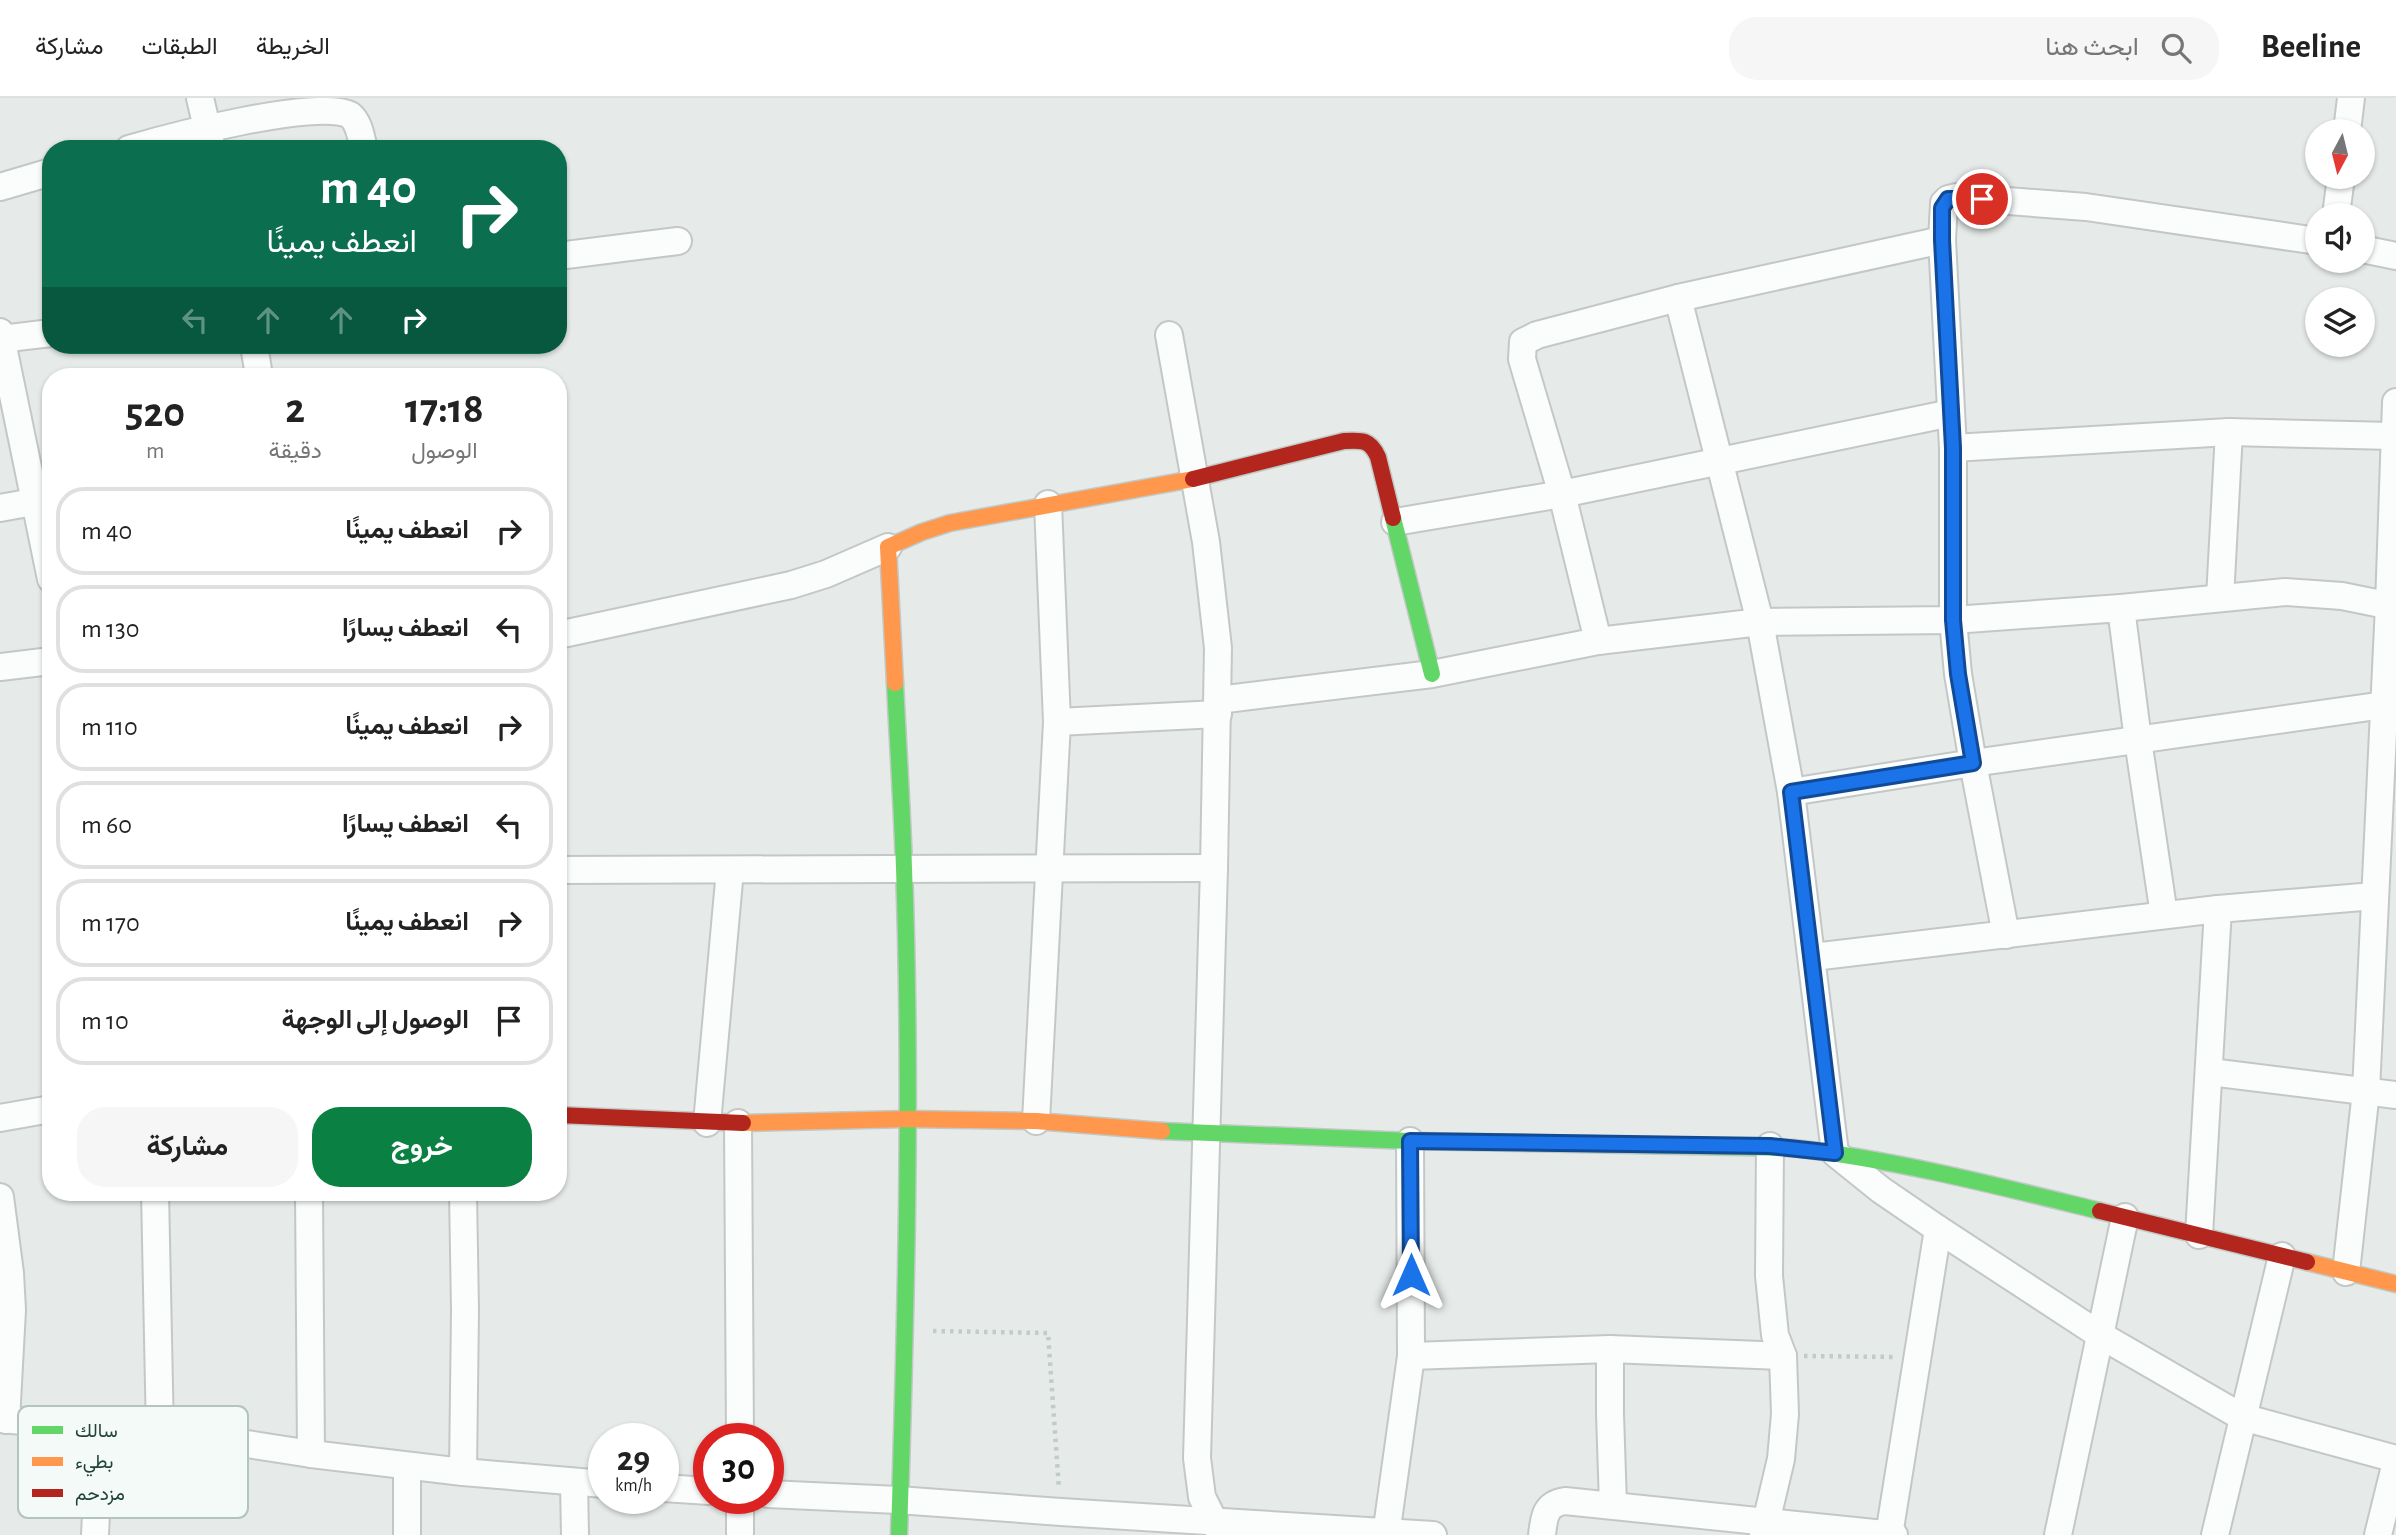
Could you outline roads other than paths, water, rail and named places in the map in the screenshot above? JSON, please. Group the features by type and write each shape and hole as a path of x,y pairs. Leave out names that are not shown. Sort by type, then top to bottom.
{"street":[{"path":"200,98 210,137"},
{"path":"2348,119 2351,98"},
{"path":"190,140 210,137 314,106 341,109 356,121 361,140"},
{"path":"0,187 42,175"},
{"path":"2006,934 1973,763 1958,674 1953,620 1953,448 1942,240 1944,203 1956,197 2086,207 2305,239"},
{"path":"1598,641 1562,494 1522,359 1523,342 1536,335 1678,299 1942,240"},
{"path":"567,255 678,241"},
{"path":"2375,252 2396,256"},
{"path":"1678,299 1760,622 1791,792 1835,1153 1881,1190 2100,1335 2242,1417 2396,1461 2378,1535"},
{"path":"0,508 42,500 0,337 42,333"},
{"path":"1169,335 1196,479 1217,648 1218,707 1197,1458 1202,1497 1218,1529"},
{"path":"2346,1272 2384,939 2374,896 2388,772 2384,705 2393,606 2393,436 2396,402"},
{"path":"1395,522 1562,494 1951,412"},
{"path":"1953,448 2229,432 2393,436"},
{"path":"2220,598 2229,432"},
{"path":"567,633 791,585 826,574 922,532 950,523 1196,479 1344,441 1362,440 1374,448 1378,457 1432,674"},
{"path":"1037,1121 1057,722 1048,504"},
{"path":"888,547 904,870 905,1331 898,1535"},
{"path":"1057,722 1218,707 1432,674 1598,641 1760,622 1953,620 2121,608 2285,592 2310,592 2393,606"},
{"path":"2121,608 2137,740 2164,915"},
{"path":"0,667 42,662"},
{"path":"1791,792 1973,763 2384,705"},
{"path":"567,870 1214,868"},
{"path":"707,1123 730,870"},
{"path":"1813,957 2218,909 2374,896"},
{"path":"2199,1235 2218,909"},
{"path":"2210,1072 2396,1095"},
{"path":"0,1118 42,1111"},
{"path":"567,1115 738,1124 906,1119 1037,1121 1206,1134 1410,1141 1770,1146 1835,1153 1935,1171 2396,1284"},
{"path":"738,1124 740,1423"},
{"path":"1386,1533 1411,1356 1410,1141"},
{"path":"1764,1527 1777,1476 1785,1413 1783,1356 1775,1335 1769,1276 1770,1146"},
{"path":"0,1197 12,1310 3,1419"},
{"path":"155,1201 159,1406"},
{"path":"309,1201 311,1454"},
{"path":"463,1201 463,1472"},
{"path":"2058,1535 2125,1217"},
{"path":"1542,1535 1548,1508 1555,1502 1565,1501 1613,1505 1764,1527 1891,1535 1938,1229"},
{"path":"2216,1535 2282,1256"},
{"path":"1411,1356 1610,1349 1783,1356"},
{"path":"1610,1349 1609,1414 1613,1505"},
{"path":"248,1444 407,1466 588,1483"},
{"path":"407,1466 407,1535"},
{"path":"574,1482 575,1535"},
{"path":"784,1495 898,1500 1061,1524 1433,1535"},
{"path":"740,1514 740,1535"}]}
